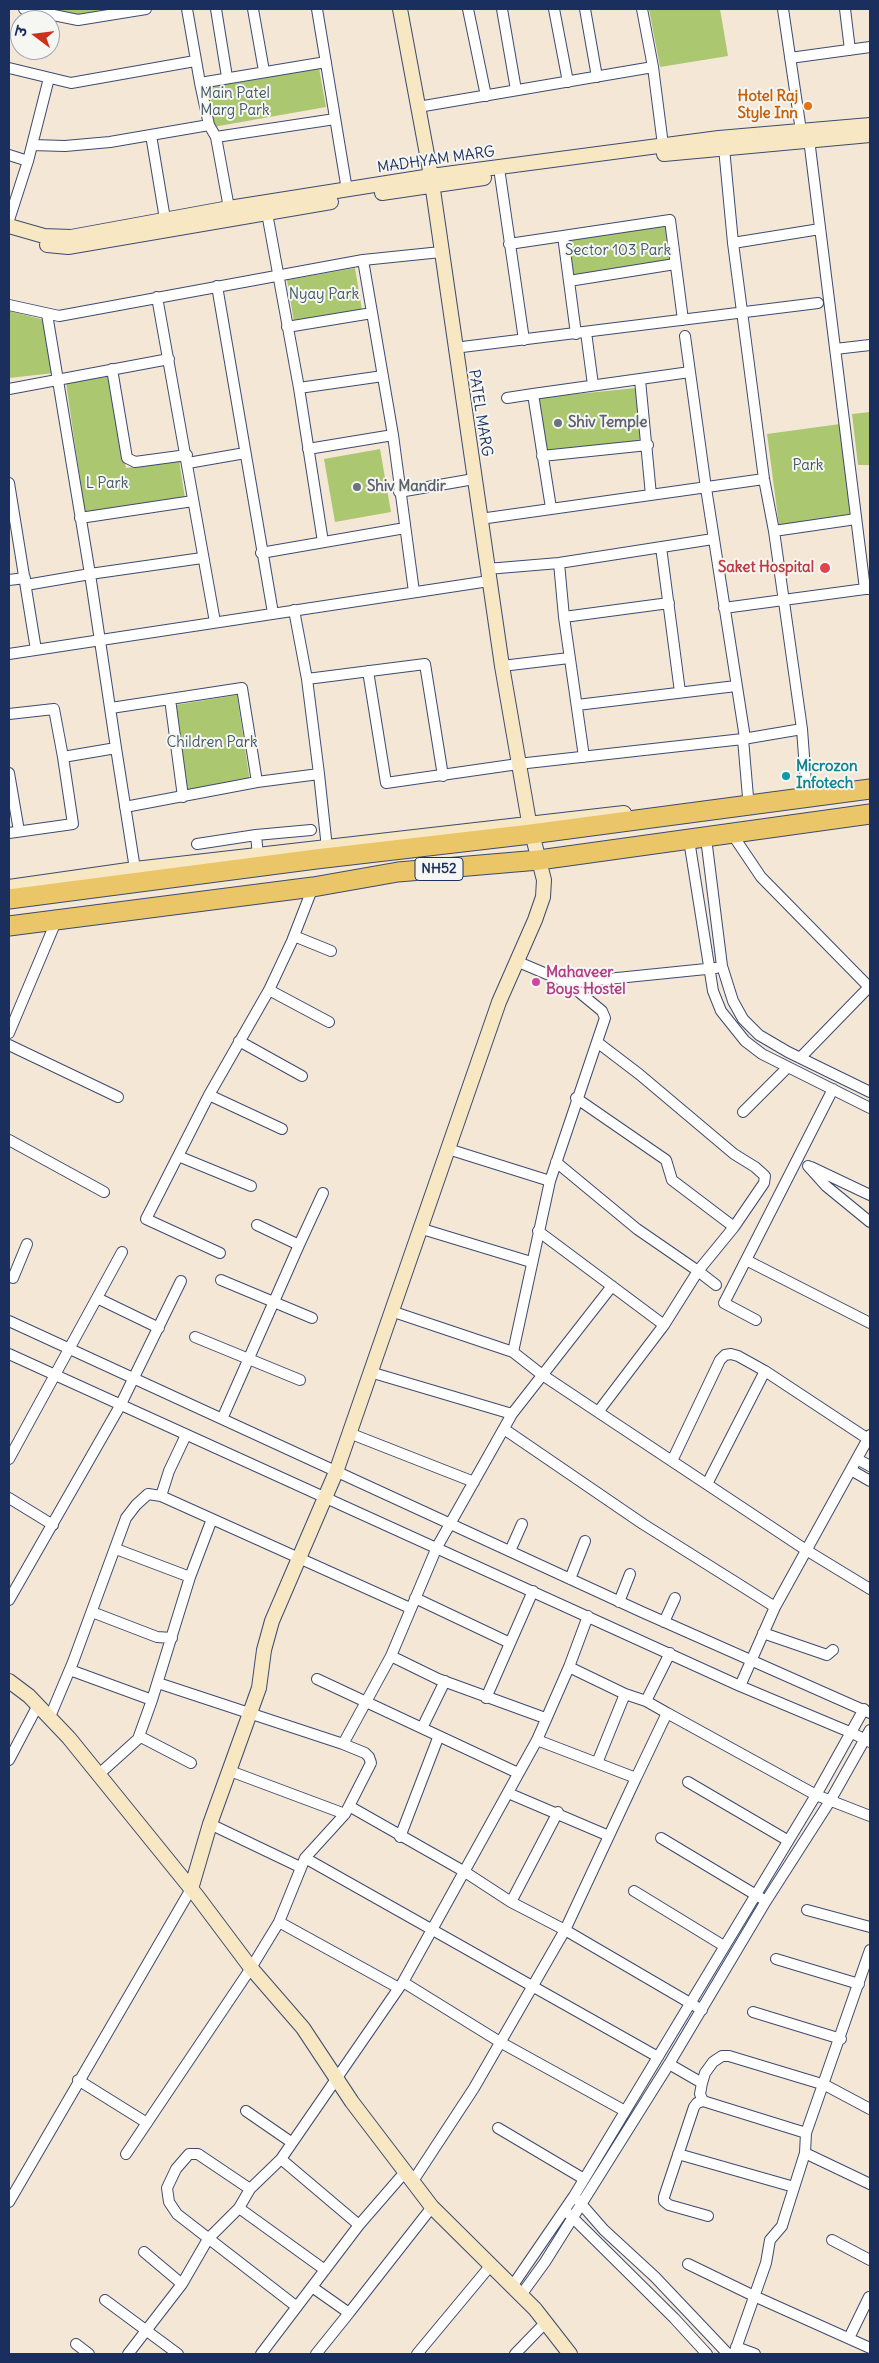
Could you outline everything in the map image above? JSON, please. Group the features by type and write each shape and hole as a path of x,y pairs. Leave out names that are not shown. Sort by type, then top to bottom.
{"highway":[{"name":"NH52","path":"9,900 530,828 807,794 870,789"},
{"name":"NH52","path":"9,926 313,887 398,872 539,860 870,814"}],"street":[{"path":"60,16 78,20 124,11 146,9"},
{"path":"187,9 195,61 209,125 216,137 229,208"},
{"path":"216,9 227,77"},
{"path":"253,9 264,71"},
{"path":"317,9 347,190"},
{"name":"PATEL MARG","path":"191,1889 210,1824 252,1712 259,1688 264,1650 272,1621 336,1472 390,1311 499,1002 535,920 543,897 544,880 530,828 502,666 431,181 400,9"},
{"path":"468,9 486,96"},
{"path":"502,9 516,90"},
{"path":"554,9 568,82"},
{"path":"584,9 597,77"},
{"path":"642,9 653,67 663,145"},
{"path":"724,608 868,589 856,518 820,229 783,9"},
{"path":"845,9 850,50"},
{"path":"790,58 870,47"},
{"path":"9,68 70,83 195,61"},
{"path":"200,83 326,62"},
{"path":"418,107 653,67"},
{"path":"9,220 28,161 49,78"},
{"path":"216,137 335,119"},
{"path":"32,145 65,146 110,142 209,125"},
{"name":"MADHYAM MARG","path":"9,226 44,236 70,237 229,208 347,190 500,175 724,148 870,125"},
{"path":"151,135 165,219"},
{"name":"MADHYAM MARG","path":"9,236 42,244 68,246 267,213 431,181 663,145 719,138 870,135"},
{"path":"724,148 733,243 764,479 774,531 802,729 807,794"},
{"path":"9,155 28,161"},
{"path":"500,175 524,340"},
{"path":"267,213 298,388 322,542"},
{"path":"510,244 670,220 684,320"},
{"path":"733,243 820,229"},
{"path":"563,236 569,281 593,385"},
{"path":"9,305 59,316 363,260 441,252"},
{"path":"363,260 393,435 399,492 414,592"},
{"path":"569,281 675,264"},
{"path":"217,286 261,553 273,613"},
{"path":"157,297 187,459 202,558 215,622"},
{"path":"454,348 818,303"},
{"path":"287,328 372,313"},
{"path":"47,314 101,640 125,807 136,869"},
{"path":"685,336 713,540 744,738 748,797"},
{"path":"835,349 870,345"},
{"path":"9,389 169,359"},
{"path":"112,369 127,458 135,462 245,453"},
{"path":"507,398 690,372"},
{"path":"298,388 383,376"},
{"path":"640,380 648,445 651,495"},
{"path":"533,394 551,508"},
{"path":"308,449 393,435"},
{"path":"542,456 648,445"},
{"path":"399,492 474,479"},
{"path":"480,519 764,479"},
{"path":"9,483 36,650"},
{"path":"80,518 193,501"},
{"path":"774,531 856,518"},
{"path":"261,553 405,528"},
{"path":"9,654 414,592 488,575 713,540"},
{"path":"661,547 680,692"},
{"path":"9,580 25,581 90,574 202,558"},
{"path":"559,563 569,658 584,757"},
{"path":"564,618 669,603"},
{"path":"294,610 307,679 327,848"},
{"path":"502,666 569,658"},
{"path":"307,679 424,664 443,776"},
{"path":"368,671 386,783 518,764 744,738 802,729"},
{"path":"577,705 736,686"},
{"path":"110,708 242,688 257,782"},
{"path":"170,698 183,797"},
{"path":"9,714 54,709 73,824 14,832 9,773"},
{"path":"63,757 116,748"},
{"path":"125,807 257,782 319,774"},
{"path":"9,886 136,869 530,828 748,797 807,794 870,781"},
{"path":"198,844 256,835 311,830"},
{"path":"732,834 761,877 870,987 800,1058"},
{"path":"256,835 258,856"},
{"path":"697,839 722,966 733,1001 743,1019 759,1035 800,1058 870,1092"},
{"path":"697,839 713,991 722,1011 745,1041 762,1054 870,1108"},
{"path":"220,1253 146,1219 209,1095 269,990 294,936 313,887"},
{"path":"9,1033 57,919"},
{"path":"294,936 331,951"},
{"path":"513,1352 550,1181 576,1098 597,1042 604,1015 568,983 516,961"},
{"path":"568,983 710,970 722,966"},
{"path":"269,990 329,1022"},
{"path":"240,1040 302,1076"},
{"path":"597,1042 640,1074 728,1149 755,1167 764,1176 764,1183 734,1227 698,1270 664,1325 598,1412"},
{"path":"9,1045 118,1097"},
{"path":"742,1112 788,1067"},
{"path":"756,1320 724,1303 833,1089"},
{"path":"209,1095 282,1129"},
{"path":"576,1098 666,1160 672,1180 734,1227"},
{"path":"9,1140 104,1192"},
{"path":"448,1149 550,1181"},
{"path":"178,1156 251,1186"},
{"path":"797,1160 870,1195"},
{"path":"556,1162 637,1229 698,1270 716,1286"},
{"path":"808,1166 826,1186 870,1222"},
{"path":"222,1419 323,1193"},
{"path":"257,1225 299,1245"},
{"path":"419,1228 531,1262"},
{"path":"538,1231 664,1325"},
{"path":"10,1280 27,1244"},
{"path":"9,1459 122,1252"},
{"path":"746,1260 870,1324"},
{"path":"221,1280 312,1318"},
{"path":"9,1600 54,1525 120,1406 182,1281"},
{"path":"343,1744 365,1701 392,1656 410,1608 437,1547 452,1524 512,1414 541,1374 612,1286"},
{"path":"97,1298 159,1328"},
{"path":"390,1311 513,1352 541,1374 598,1412 806,1550 870,1589"},
{"path":"9,1321 619,1602 867,1711 787,1840 584,2179 573,2218 517,2290"},
{"path":"195,1337 300,1380"},
{"path":"9,1354 324,1499 437,1547 740,1686 868,1741"},
{"path":"672,1461 720,1360 725,1355 738,1356 765,1371 869,1437 775,1607 740,1686"},
{"path":"707,1484 765,1371"},
{"path":"370,1372 512,1414"},
{"path":"504,1429 643,1524 775,1607"},
{"path":"349,1433 474,1482"},
{"path":"161,1496 169,1470 186,1435"},
{"path":"857,1459 870,1466"},
{"path":"851,1470 870,1481"},
{"path":"49,1719 70,1670 126,1518 136,1504 148,1494 161,1496 410,1608"},
{"path":"9,1498 54,1525"},
{"path":"98,1775 139,1736 158,1683 190,1577 212,1519"},
{"path":"510,1551 522,1524"},
{"path":"570,1578 585,1541"},
{"path":"116,1549 190,1577"},
{"path":"619,1602 630,1574"},
{"path":"486,1698 532,1591"},
{"path":"415,1598 510,1643"},
{"path":"664,1622 674,1598"},
{"path":"92,1612 157,1636 172,1638"},
{"path":"128,2354 182,2284 208,2239 239,2208 250,2189 281,2159 400,1985 465,1872 537,1740 545,1718 569,1667 588,1616"},
{"path":"763,1633 827,1655 833,1650"},
{"path":"646,1701 670,1653"},
{"path":"392,1656 486,1698 545,1718"},
{"path":"569,1667 626,1694 646,1701 816,1795 870,1816"},
{"path":"70,1670 152,1700"},
{"path":"318,1679 422,1728 438,1738 518,1774"},
{"path":"9,1681 19,1686 68,1738 191,1889 251,1968 303,2028 337,2078 432,2206 517,2290 546,2322 570,2354"},
{"path":"422,1728 445,1681"},
{"path":"126,2154 280,1922 303,1862 347,1810 371,1763 370,1757 365,1753 343,1744 252,1712 158,1683"},
{"path":"597,1763 626,1694"},
{"path":"9,1760 38,1706"},
{"path":"261,2354 359,2225 409,2176 474,2088 565,1930 667,1713"},
{"path":"517,2290 564,2209 577,2200 669,2064 766,1901 868,1741 870,1730"},
{"path":"139,1736 191,1763"},
{"path":"400,1837 438,1738"},
{"path":"537,1740 636,1778"},
{"path":"230,1771 347,1810 465,1872 510,1902 565,1930 702,2010"},
{"path":"688,1782 787,1840"},
{"path":"508,1792 558,1812 609,1836"},
{"path":"510,1902 558,1812"},
{"path":"210,1824 303,1862 433,1929 658,2057"},
{"path":"661,1838 766,1901"},
{"path":"9,2202 78,2080 191,1889"},
{"path":"634,1890 724,1946"},
{"path":"807,1910 870,1927"},
{"path":"280,1922 400,1985 625,2110"},
{"path":"755,2354 735,2350 766,2263 770,2240 782,2226 804,2153 806,2133 841,2039 870,1950"},
{"path":"776,1959 859,1984"},
{"path":"753,2012 841,2039"},
{"path":"703,2101 700,2094 704,2073 713,2062 722,2056 729,2056 824,2085 870,2109"},
{"path":"669,2064 702,2083"},
{"path":"78,2080 147,2123"},
{"path":"708,2216 669,2205 664,2201 678,2154 697,2103 703,2101 806,2133"},
{"path":"246,2111 291,2142"},
{"path":"498,2128 584,2179"},
{"path":"804,2153 870,2184"},
{"path":"250,2189 198,2154 189,2154 176,2169 167,2188 169,2202 177,2214 297,2307"},
{"path":"678,2154 794,2186"},
{"path":"281,2159 359,2225"},
{"path":"577,2200 604,2230 697,2320 728,2354"},
{"path":"316,2354 432,2206"},
{"path":"239,2208 325,2270"},
{"path":"564,2209 668,2311 707,2354"},
{"path":"832,2240 870,2260"},
{"path":"144,2252 182,2284"},
{"path":"688,2264 870,2348"},
{"path":"417,2354 491,2265"},
{"path":"312,2287 349,2313"},
{"path":"849,2338 869,2297"},
{"path":"105,2300 178,2354"},
{"path":"515,2354 546,2322"},
{"path":"76,2344 89,2354"}],"green space":[{"path":"42,9 123,9 78,20 60,14 60,10"},
{"path":"649,9 720,9 728,56 660,67"},
{"name":"Main Patel Marg Park","path":"319,68 326,107 213,127 203,87"},
{"name":"Sector 103 Park","path":"670,220 675,264 569,281 563,236"},
{"name":"Nyay Park","path":"355,268 362,310 294,322 287,280"},
{"path":"9,311 45,320 54,373 9,378"},
{"name":"L Park","path":"112,376 126,468 179,460 185,498 85,513 66,383"},
{"path":"636,388 641,441 545,450 538,398"},
{"name":"Park","path":"870,412 870,465 858,465 852,414"},
{"name":"Park","path":"840,424 850,514 779,525 767,434"},
{"name":"Shiv Mandir","path":"380,449 391,512 335,522 324,459"},
{"name":"Children Park","path":"237,695 250,782 188,791 175,705"}],"place":[{"name":"Hotel Raj Style Inn","path":"808,106"},
{"name":"Shiv Temple","path":"558,423"},
{"name":"Shiv Mandir","path":"357,487"},
{"name":"Saket Hospital","path":"825,568"},
{"name":"Microzon Infotech","path":"786,776"},
{"name":"Mahaveer Boys Hostel","path":"536,982"}]}
